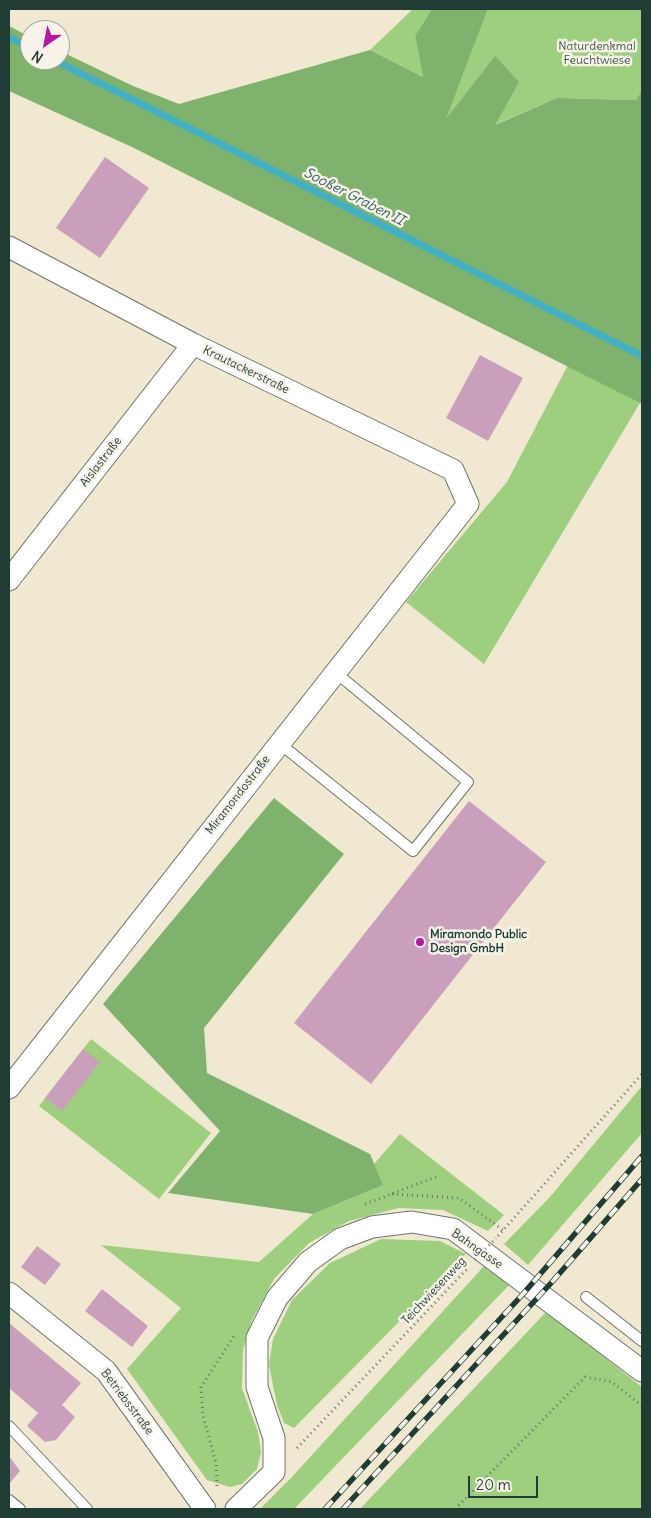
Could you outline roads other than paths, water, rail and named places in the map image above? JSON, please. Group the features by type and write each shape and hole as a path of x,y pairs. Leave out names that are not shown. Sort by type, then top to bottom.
{"street":[{"name":"Krautackerstraße","path":"9,247 194,344 453,470 468,504"},
{"name":"Aislastraße","path":"9,580 194,344"},
{"name":"Miramondostraße","path":"9,1088 468,504"},
{"name":"Bahngasse","path":"236,1509 274,1472 274,1438 258,1387 257,1338 277,1298 308,1262 340,1239 372,1227 412,1222 452,1229 642,1371"},
{"name":"Betriebsstraße","path":"9,1294 106,1371 205,1509"}],"lane":[{"path":"279,743 413,850 468,782 335,672"},
{"path":"586,1297 642,1341"},
{"path":"9,1426 87,1509"},
{"path":"9,1500 20,1509"}],"waterway":[{"name":"Sooßer Graben II","path":"9,37 20,43"},
{"name":"Sooßer Graben II","path":"70,68 642,356"}],"railway":[{"path":"325,1509 523,1294 642,1156"},
{"path":"343,1509 552,1282 642,1179"}],"place":[{"name":"Miramondo Public Design GmbH","path":"420,942"}],"park label":[{"name":"Naturdenkmal Feuchtwiese","path":"597,54"}]}
